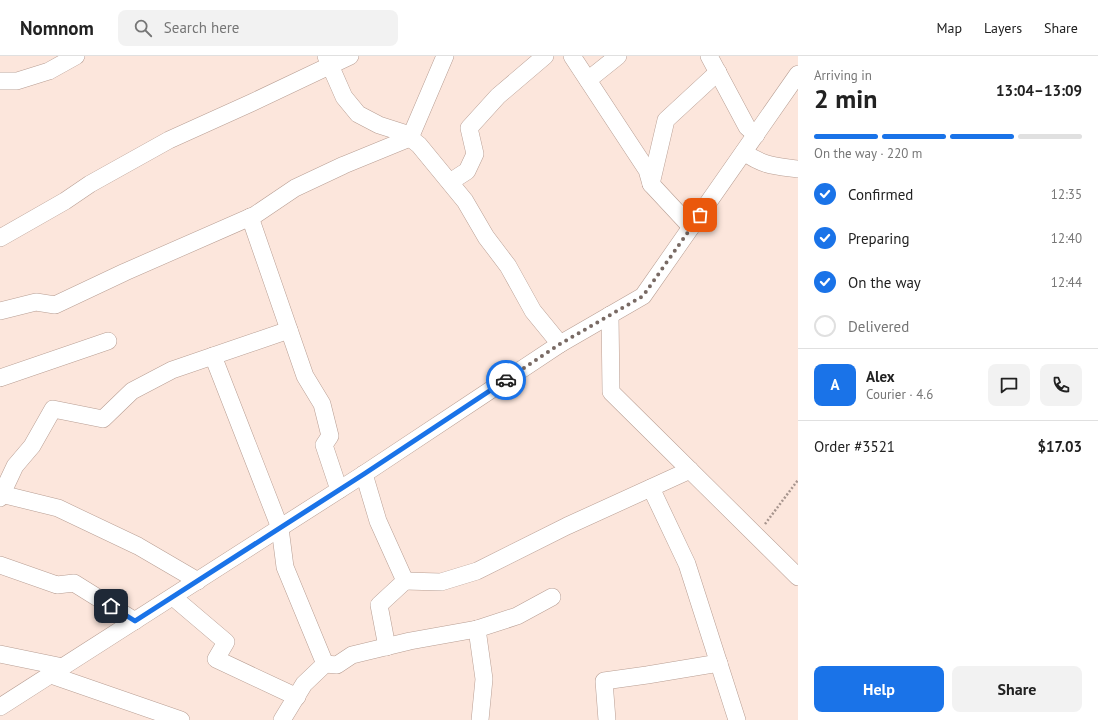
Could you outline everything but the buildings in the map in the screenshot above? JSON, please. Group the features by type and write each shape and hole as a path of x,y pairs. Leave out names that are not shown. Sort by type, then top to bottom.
{"street":[{"path":"0,81 17,81 49,71 76,56"},
{"path":"0,238 65,201 90,184 170,140 328,61 350,56"},
{"path":"0,311 36,302 55,305 131,269 250,218 295,188 344,165 410,138 445,56"},
{"path":"450,182 467,170 474,154 469,128 498,96 544,56"},
{"path":"572,56 647,170 651,184 691,227"},
{"path":"588,80 618,56"},
{"path":"709,56 747,127 756,135"},
{"path":"328,61 344,97 358,114 379,126 404,132 419,145 450,182 465,201 486,237 508,266 533,311 560,344"},
{"path":"651,184 666,120 718,72"},
{"path":"0,707 364,474 560,344 643,296 798,74"},
{"path":"744,152 756,161 768,165 798,169"},
{"path":"250,218 305,376 322,404 330,436 324,445 339,490"},
{"path":"610,315 611,392 798,577"},
{"path":"198,581 138,546 58,508 1,496 15,466 32,446 53,409 103,419 132,391 172,370 289,330"},
{"path":"0,378 108,341"},
{"path":"213,356 280,528 286,567 325,664"},
{"path":"386,647 379,605 405,581 441,582 478,571 567,526 690,470"},
{"path":"364,474 378,521 405,581"},
{"path":"651,488 687,564 737,720"},
{"path":"0,565 57,585 74,583 135,621"},
{"path":"173,597 226,642 216,659 297,697"},
{"path":"282,720 304,684 325,664 337,665 352,655 410,641 477,629 517,616 552,597"},
{"path":"477,629 484,679 480,720"},
{"path":"0,654 57,671 181,720"},
{"path":"607,720 604,681 719,663"}],"path":[{"path":"756,535 798,480"}],"way so far":[{"path":"506,380 560,344 643,296 700,215"}],"route":[{"path":"111,606 135,621 364,474 506,380"}]}
